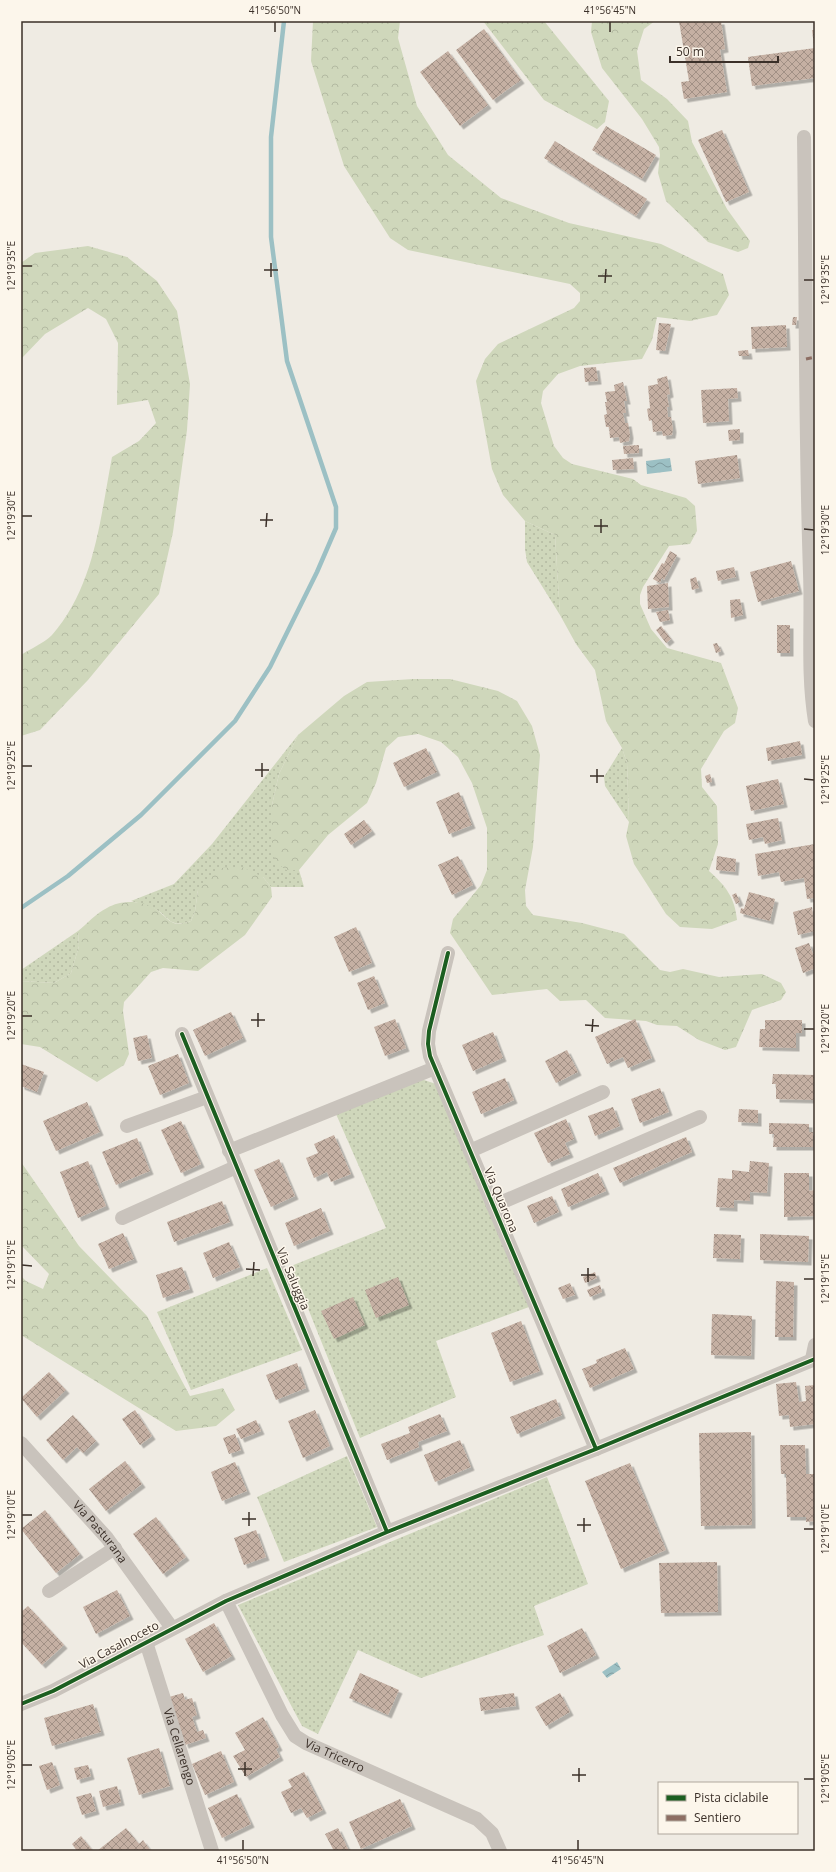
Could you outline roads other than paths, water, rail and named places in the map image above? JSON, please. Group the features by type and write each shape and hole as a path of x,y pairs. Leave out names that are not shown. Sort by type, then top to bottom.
{"street":[{"path":"804,137 806,248 806,456 811,597 810,666 815,721"},
{"name":"Via Quarona","path":"448,953 428,1038 428,1051 596,1450"},
{"name":"Via Saluggia","path":"182,1034 387,1532"},
{"path":"229,1151 435,1068"},
{"path":"470,1151 603,1092"},
{"path":"127,1126 207,1097"},
{"path":"493,1206 700,1117"},
{"path":"122,1218 236,1167"},
{"name":"Via Casalnoceto","path":"21,1704 53,1691 226,1601 387,1532 596,1450 814,1354"},
{"name":"Via Pasturana","path":"21,1443 115,1548 172,1628"},
{"path":"49,1591 115,1548"},
{"name":"Via Tricerro","path":"226,1601 282,1715 295,1736 306,1743 477,1819 492,1833 500,1851"},
{"name":"Via Cellarengo","path":"146,1642 212,1851"}],"water":[{"path":"670,458 672,471 647,474 646,461"},
{"path":"617,1662 621,1669 607,1678 602,1672"}],"waterway":[{"path":"21,908 68,876 141,815 235,721 270,667 317,572 336,528 336,507 287,361 271,237 271,137 284,21"}]}
